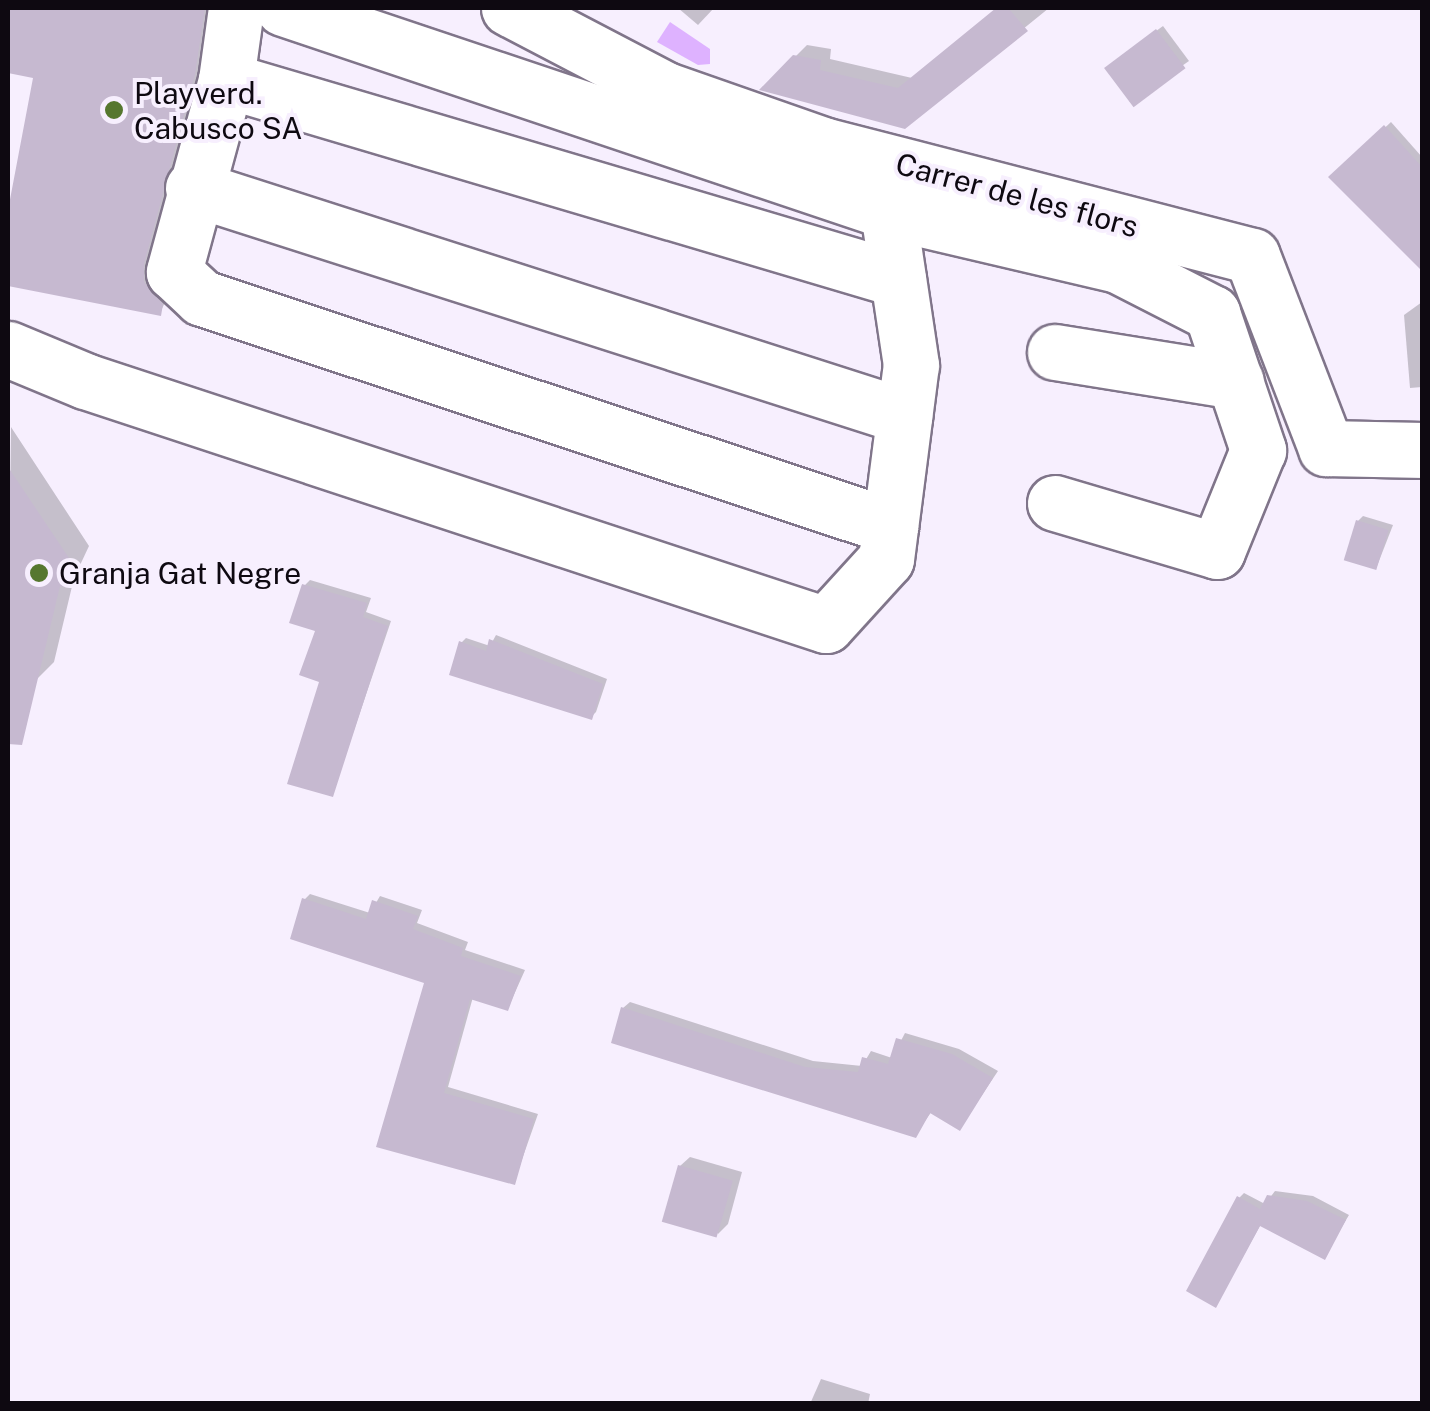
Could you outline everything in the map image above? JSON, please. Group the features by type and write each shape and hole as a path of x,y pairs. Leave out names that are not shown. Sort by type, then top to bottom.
{"street":[{"path":"236,8 226,80 193,188 174,272 202,298 890,526"},
{"path":"283,8 888,211 1118,265 1212,313 1258,450 1218,552 1055,502"},
{"name":"Carrer de les flors","path":"509,8 666,90 822,144 1252,256 1326,448 1422,450"},
{"path":"226,80 898,278"},
{"path":"193,188 904,416"},
{"path":"8,350 85,381 826,624 886,559 911,366 888,211"},
{"path":"1055,352 1236,381"}],"shaded area":[{"path":"670,22 710,49 710,64 698,65 657,42"}],"building":[{"name":"Playverd. Cabusco SA","path":"8,8 205,8 195,74 144,264 144,282 163,304 161,316 8,286 8,210 33,78 8,73"},
{"path":"996,8 1008,8 1028,31 905,129 759,90 793,55 821,60 820,70 898,88"},
{"path":"1156,29 1185,68 1134,107 1104,68"},
{"path":"1384,125 1422,167 1422,271 1328,177"},
{"name":"Granja Gat Negre","path":"8,467 73,564 68,588 60,586 22,745 8,744"},
{"path":"1356,520 1389,530 1376,570 1344,560"},
{"path":"302,584 367,603 363,617 388,626 333,797 287,784 319,682 299,675 315,631 289,623"},
{"path":"489,639 603,684 592,720 449,675 459,641 486,651"},
{"path":"302,898 366,919 372,900 418,916 413,929 463,948 461,956 521,976 508,1011 470,999 444,1093 534,1119 515,1185 376,1147 424,983 290,939"},
{"path":"621,1007 805,1067 858,1072 862,1057 888,1064 896,1038 952,1054 993,1078 960,1131 930,1113 916,1138 611,1043"},
{"path":"678,1165 733,1181 717,1237 662,1222"},
{"path":"1267,1195 1307,1201 1346,1220 1325,1260 1260,1226 1216,1308 1186,1291 1237,1196 1260,1209"}],"place":[{"name":"Playverd. Cabusco SA","path":"114,110"},
{"name":"Granja Gat Negre","path":"39,573"}]}
